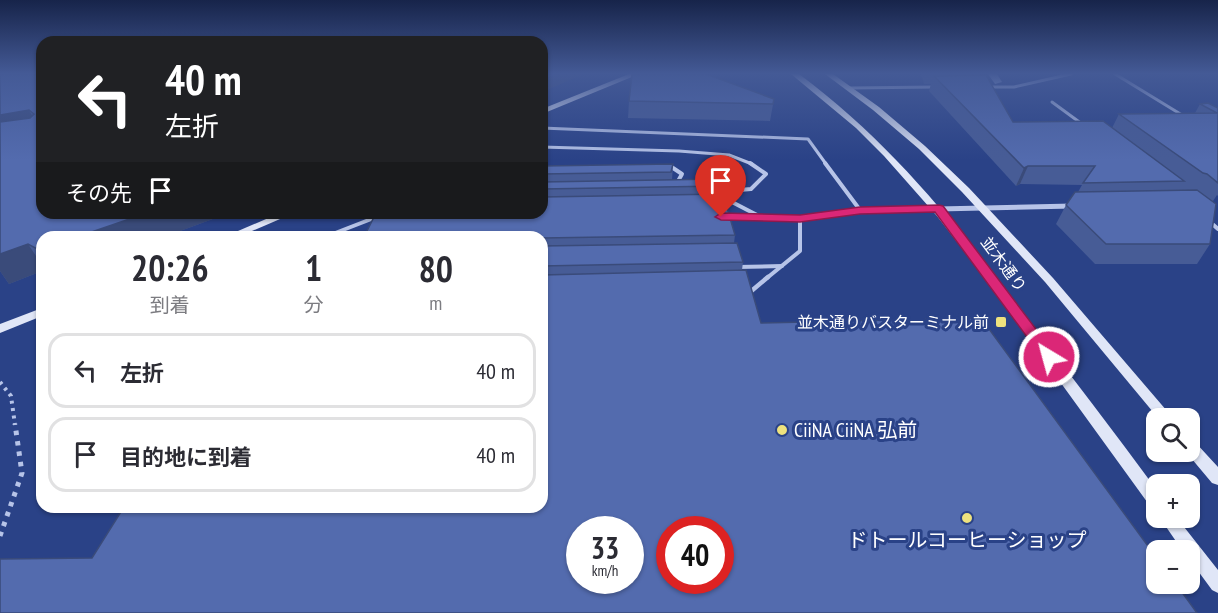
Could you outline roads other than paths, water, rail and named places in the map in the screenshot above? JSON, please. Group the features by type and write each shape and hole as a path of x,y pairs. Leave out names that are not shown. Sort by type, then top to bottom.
{"street":[{"path":"548,110 565,103"},
{"name":"並木通り","path":"832,103 873,138 939,208 1146,487"},
{"name":"並木通り","path":"868,103 984,207 1157,408"},
{"path":"939,208 1081,206"},
{"path":"244,231 274,219"},
{"path":"0,329 36,314"},
{"path":"1200,457 1218,478"},
{"path":"1176,528 1218,584"}],"lane":[{"path":"1053,103 1089,129"},
{"path":"1162,103 1183,115"},
{"path":"548,128 808,139 860,210"},
{"path":"548,147 679,151 729,155 751,164 766,174 751,189 707,193"},
{"path":"660,167 670,166 682,174 675,189"},
{"path":"718,201 730,201 759,216"},
{"path":"715,217 800,218 860,210 939,208"},
{"path":"1203,216 1218,229"},
{"path":"746,295 800,251 800,218"},
{"path":"340,231 371,219"},
{"path":"726,267 782,266"}],"place":[{"name":"並木通りバスターミナル前","path":"1001,322"},
{"name":"CiiNA CiiNA 弘前","path":"782,430"},
{"name":"ドトールコーヒーショップ","path":"967,518"}]}
